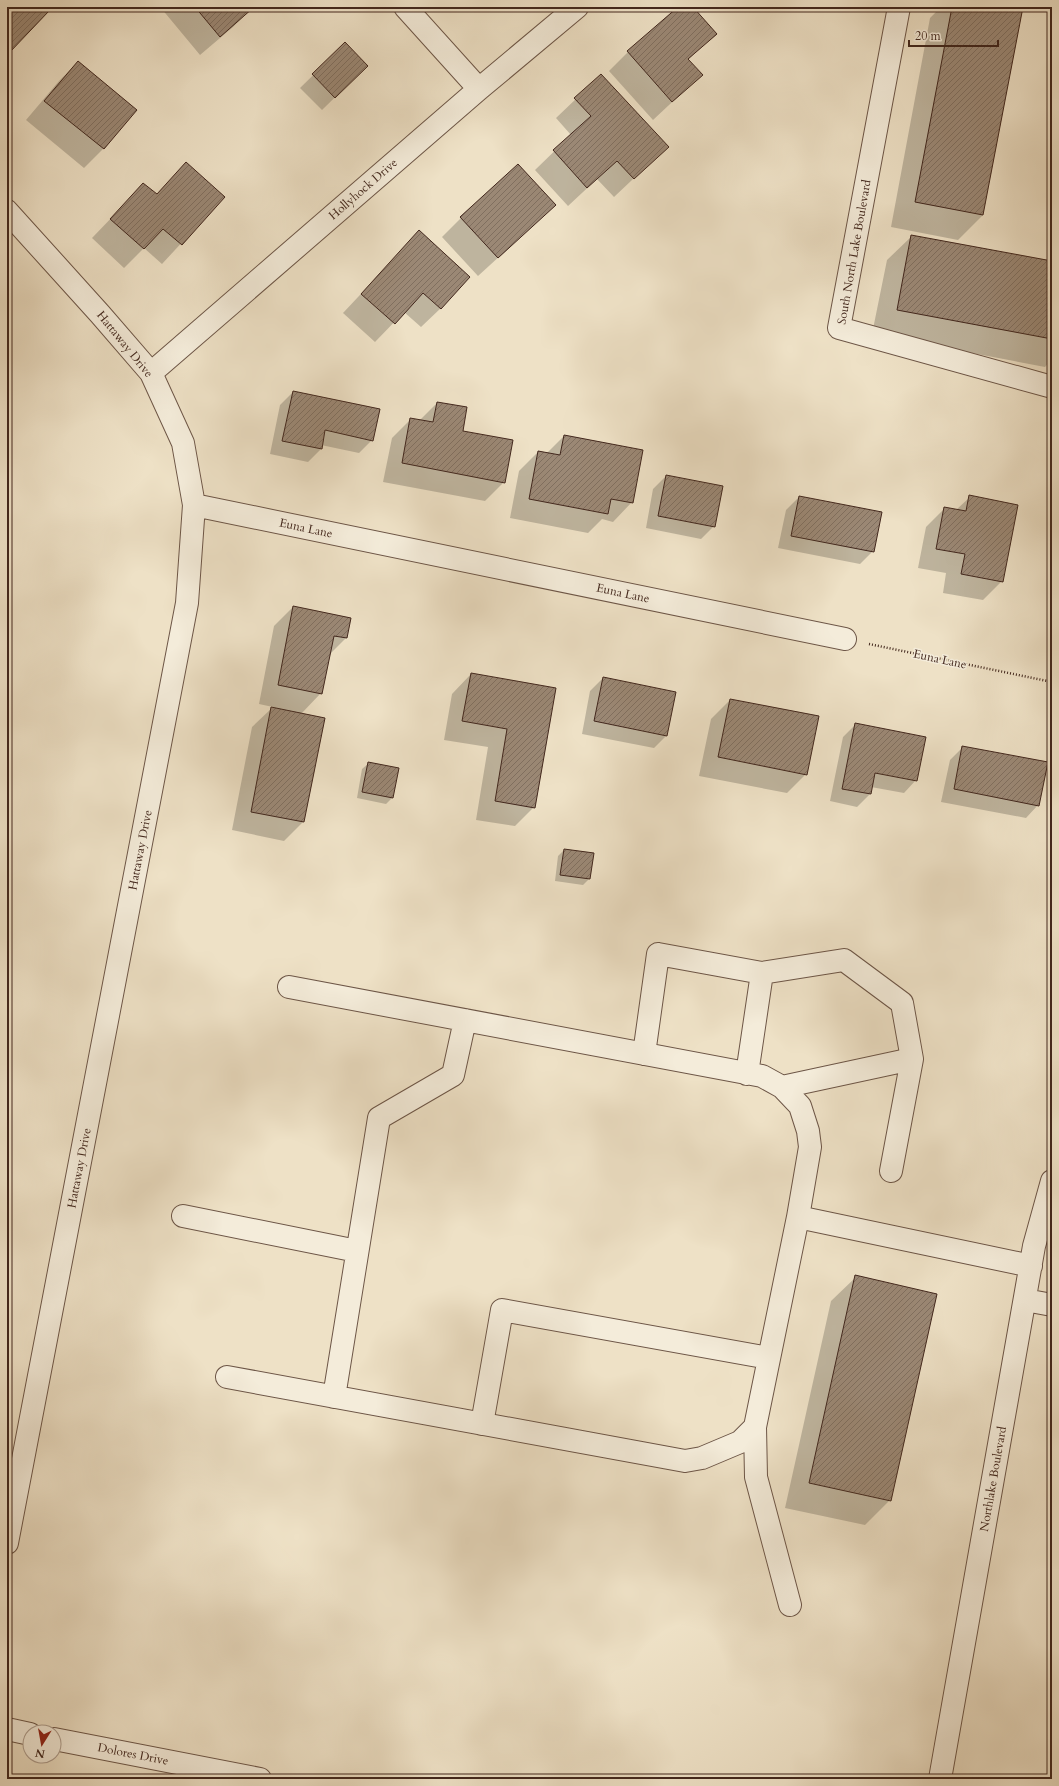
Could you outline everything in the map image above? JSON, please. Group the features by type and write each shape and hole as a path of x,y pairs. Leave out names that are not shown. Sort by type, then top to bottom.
{"street":[{"path":"405,7 479,89"},
{"name":"Hollyhock Drive","path":"151,373 479,89 577,7"},
{"name":"South North Lake Boulevard","path":"899,7 839,328 1052,387"},
{"name":"Hattaway Drive","path":"7,211 151,373 183,443 194,505 187,603 7,1543"},
{"name":"Euna Lane","path":"194,505 845,639"},
{"path":"644,1054 658,954 762,973 844,960 902,1003 912,1058 892,1171"},
{"path":"747,1074 762,973"},
{"path":"289,987 762,1076 782,1087 800,1106 808,1131 810,1147 798,1217 755,1427 756,1477 790,1605"},
{"path":"334,1397 379,1118 453,1075 465,1020"},
{"path":"782,1087 912,1058"},
{"name":"Northlake Boulevard","path":"940,1779 1034,1246 1052,1181"},
{"path":"183,1216 357,1251"},
{"path":"798,1217 1031,1266"},
{"path":"1025,1300 1052,1305"},
{"path":"482,1424 502,1310 769,1358"},
{"path":"227,1377 685,1461 702,1458 740,1442 755,1427"},
{"path":"7,1729 22,1732"},
{"name":"Dolores Drive","path":"62,1740 260,1779"}],"path":[{"name":"Euna Lane","path":"845,639 1052,682"}],"building":[{"path":"7,7 45,7 49,11 10,52 7,49"},
{"path":"195,7 252,7 253,8 220,37"},
{"path":"678,7 693,7 717,34 688,59 703,75 672,102 627,51"},
{"path":"952,7 1023,7 983,215 915,202"},
{"path":"345,42 368,66 335,98 312,74"},
{"path":"78,61 137,110 104,149 44,101"},
{"path":"601,74 669,147 634,179 617,161 587,188 553,150 591,116 574,98"},
{"path":"186,162 225,197 182,245 163,229 144,249 110,219 143,183 157,194"},
{"path":"518,164 556,205 498,258 460,217"},
{"path":"419,230 470,277 441,309 423,293 395,324 361,294"},
{"path":"911,235 1052,261 1052,339 897,310"},
{"path":"293,391 380,409 373,441 325,430 322,449 282,441"},
{"path":"437,402 467,407 463,431 513,440 505,483 402,463 410,418 433,422"},
{"path":"564,435 643,450 633,503 611,499 608,514 529,499 538,451 560,455"},
{"path":"666,475 723,486 715,527 658,516"},
{"path":"969,495 1018,505 1003,582 961,574 965,554 936,549 944,507 966,511"},
{"path":"799,496 882,512 874,552 791,536"},
{"path":"293,606 351,618 347,638 334,636 322,694 278,685"},
{"path":"471,673 556,688 535,808 495,801 507,729 462,721"},
{"path":"603,677 676,692 667,736 594,721"},
{"path":"730,699 819,716 807,775 718,757"},
{"path":"271,707 325,718 304,822 251,812"},
{"path":"855,723 926,737 917,781 875,773 871,794 842,789"},
{"path":"962,746 1048,762 1039,806 954,789"},
{"path":"368,762 399,768 393,798 362,792"},
{"path":"564,849 594,853 590,879 560,875"},
{"path":"855,1275 937,1294 891,1501 809,1483"}]}
